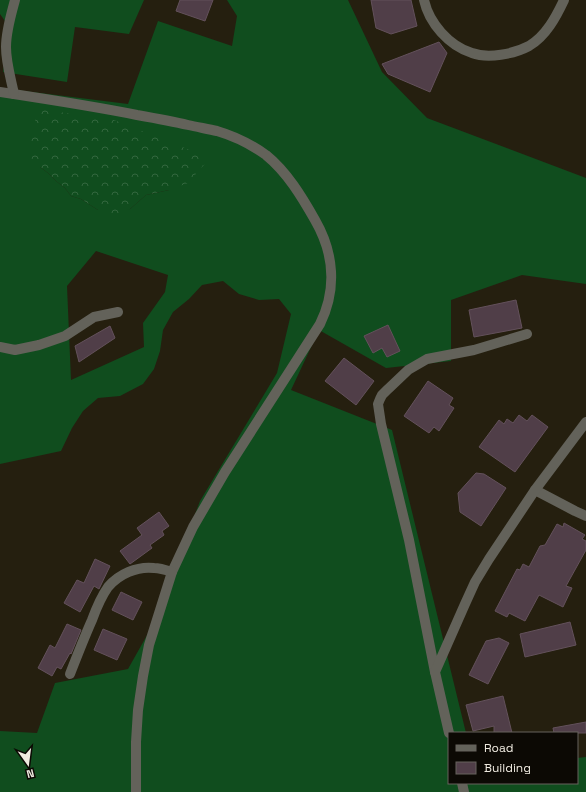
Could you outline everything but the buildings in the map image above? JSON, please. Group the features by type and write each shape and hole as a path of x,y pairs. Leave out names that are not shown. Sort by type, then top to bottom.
{"street":[{"path":"14,94 8,66 6,47 9,23 15,0"},
{"path":"424,0 434,24 452,42 473,54 486,56 499,55 515,51 528,46 538,39 546,30 562,1"},
{"path":"0,92 63,101 158,118 217,131 234,137 266,155 276,164 290,181 319,226 330,259 332,280 330,298 326,313 225,472 192,527 172,572 149,645 143,676 138,710 136,742 136,792"},
{"path":"0,347 15,350 39,345 65,336 94,317 118,312"},
{"path":"449,732 435,672 409,540 381,424 378,404 388,388 408,370 427,359 474,350 527,334"},
{"path":"435,672 475,582 535,490 586,422"},
{"path":"535,490 586,516"},
{"path":"70,674 99,604 107,588 114,580 125,573 136,569 155,568 172,572"}],"green space":[{"path":"0,0 144,0 129,34 75,27 67,82 3,72 10,28 0,14"},
{"path":"227,0 348,0 382,72 427,118 586,178 586,284 522,275 451,300 451,361 386,368 319,330 291,390 392,430 466,732 448,732 448,784 578,784 578,758 586,757 586,792 0,792 0,731 37,733 55,683 128,669 155,621 200,501 277,373 291,314 279,299 259,300 239,294 223,281 202,285 189,299 173,312 163,330 160,351 154,369 143,384 120,396 98,398 83,411 72,428 61,451 0,464 0,88 128,104 158,21 232,46 237,16","holes":["40,167 169,190 146,195 130,209 98,210 81,199 71,196 65,188","96,251 168,275 165,292 143,323 144,347 71,380 67,286"]},
{"path":"38,109 114,120 210,158 188,183 169,190 146,195 130,209 119,213 109,213 98,210 81,199 71,196 65,188 31,158 31,140"}]}
